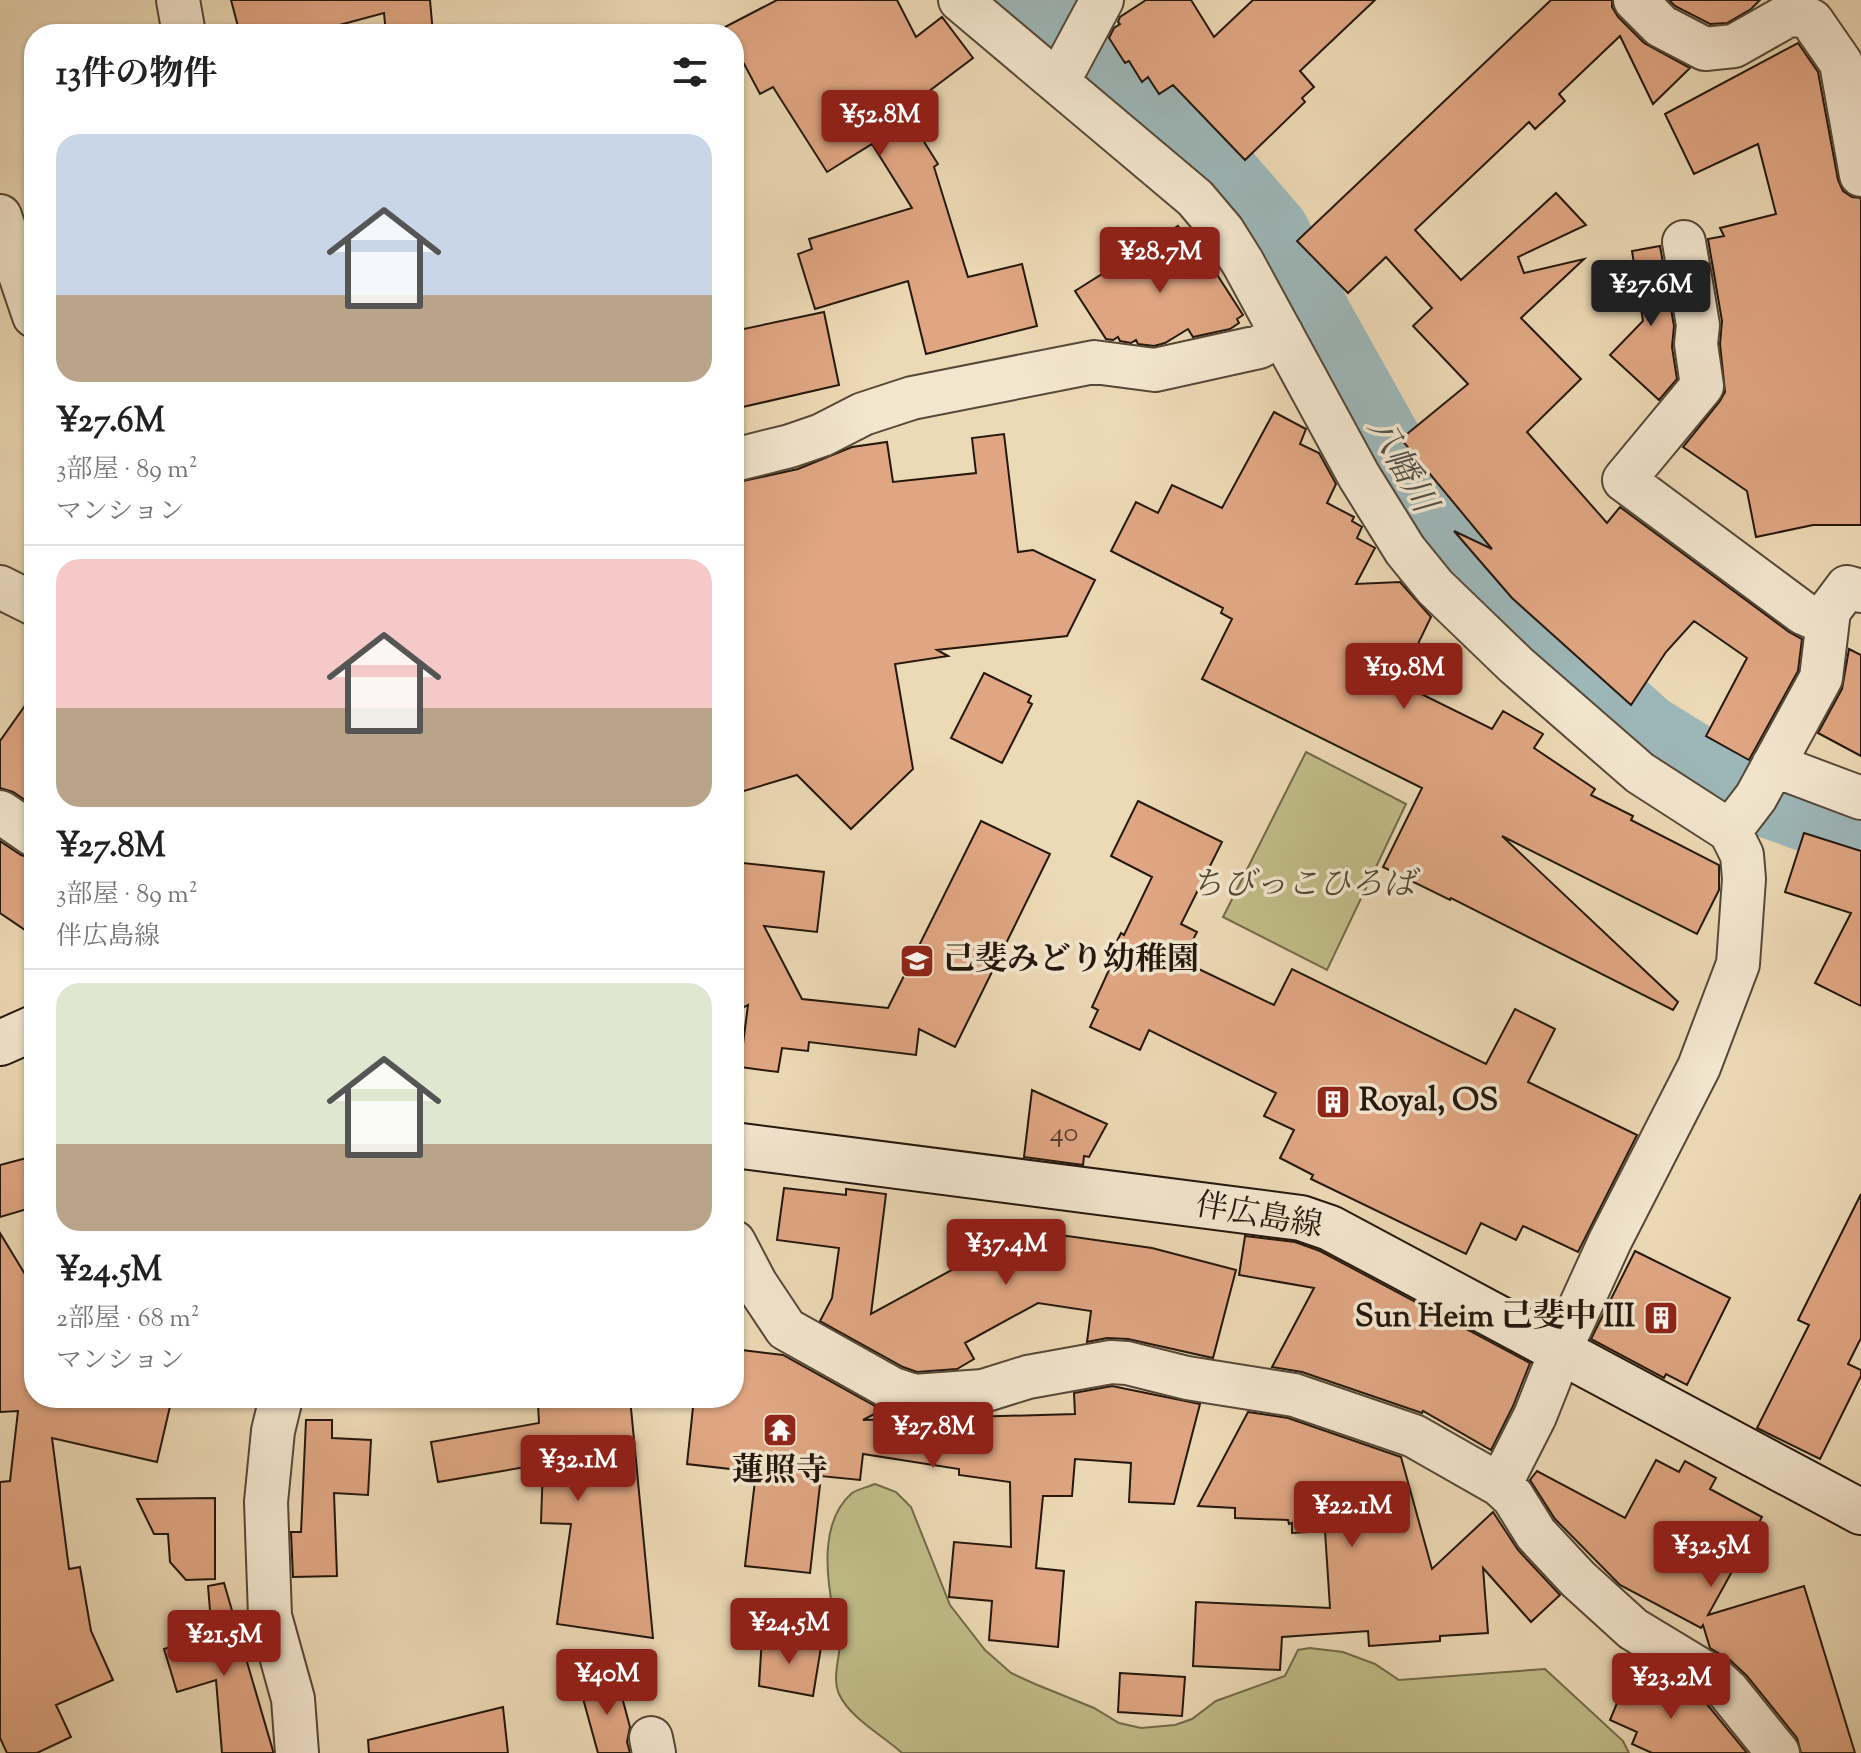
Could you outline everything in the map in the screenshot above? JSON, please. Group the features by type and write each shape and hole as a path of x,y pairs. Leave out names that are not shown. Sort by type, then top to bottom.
{"main road":[{"path":"0,1043 24,1032"},
{"name":"伴広島線","path":"744,1146 1301,1218 1345,1233 1861,1512"}],"street":[{"path":"178,0 182,24"},
{"path":"960,0 1080,41 1195,198 1223,231 1359,476 1405,550 1435,587 1506,656 1640,773 1754,796 1861,798"},
{"path":"1635,0 1661,26 1705,49 1734,46 1787,16 1801,15 1812,21 1851,58 1861,175"},
{"path":"0,216 20,307"},
{"path":"1684,242 1698,325 1696,344 1702,386 1624,480 1803,613 1826,623"},
{"path":"744,458 822,435 863,414 912,398 1094,362 1155,370 1259,347 1282,334"},
{"path":"0,587 24,599"},
{"path":"1500,1485 1535,1416 1610,1241 1699,1067 1738,964 1744,879 1742,855 1754,796 1821,678 1829,611 1847,587 1861,591"},
{"path":"0,812 24,828"},
{"path":"744,1261 786,1329 893,1389 914,1396 965,1394 1096,1362 1127,1363 1187,1378 1294,1395 1414,1436 1500,1485 1513,1497 1536,1534 1578,1579 1633,1629 1714,1678 1778,1753"},
{"path":"279,1408 273,1431 266,1502 270,1616 293,1699 297,1753"}],"green space":[{"name":"ちびっこひろば","path":"1306,752 1406,804 1327,970 1223,917"},
{"path":"875,1484 896,1492 911,1507 950,1605 985,1650 1011,1673 1094,1708 1119,1723 1141,1728 1175,1725 1192,1719 1216,1701 1285,1676 1298,1650 1310,1648 1343,1652 1375,1664 1399,1680 1545,1669 1623,1741 1629,1753 902,1753 851,1711 839,1694 836,1679 840,1634 833,1610 827,1564 830,1533 842,1505 852,1493"}],"building":[{"path":"231,0 430,0 432,24 385,24 384,13 343,24 237,24"},
{"path":"777,0 897,0 916,37 942,17 973,58 904,110 938,164 934,167 968,277 1022,264 1037,326 926,354 908,281 815,309 798,254 812,249 809,239 912,208 872,144 827,172 773,87 760,94 744,64 744,24 731,24"},
{"path":"1146,0 1191,0 1214,37 1253,0 1375,0 1300,71 1314,87 1302,98 1305,102 1245,160 1173,85 1159,94 1148,77 1142,82 1109,38 1120,24 1120,17"},
{"path":"1551,0 1612,0 1618,17 1644,43 1690,68 1653,104 1620,36 1559,94 1565,101 1535,129 1529,122 1415,230 1461,280 1556,193 1586,225 1518,257 1524,273 1584,259 1521,318 1581,379 1527,432 1607,523 1620,507 1802,639 1798,671 1749,760 1706,736 1747,658 1694,621 1666,652 1631,705 1512,598 1454,531 1492,549 1401,439 1468,384 1413,326 1432,308 1386,257 1348,293 1297,241"},
{"path":"1669,0 1760,0 1727,23 1710,24"},
{"path":"1798,43 1818,72 1838,180 1843,191 1861,198 1861,525 1813,525 1756,537 1747,491 1683,447 1725,392 1720,344 1722,321 1708,239 1724,236 1720,228 1776,214 1758,144 1694,174 1665,114"},
{"path":"1178,226 1192,249 1198,245 1243,315 1237,319 1239,323 1230,329 1193,337 1188,329 1154,346 1138,344 1136,340 1131,343 1120,341 1118,337 1106,339 1075,291"},
{"path":"1660,246 1674,326 1672,347 1677,379 1659,400 1610,355 1643,321 1632,251"},
{"path":"824,312 839,385 744,407 744,329"},
{"path":"1274,412 1306,429 1300,444 1319,453 1336,484 1327,503 1354,517 1352,521 1362,527 1357,538 1375,548 1356,584 1400,582 1431,617 1399,683 1492,729 1503,711 1543,734 1534,748 1595,789 1591,795 1633,816 1631,820 1719,865 1719,890 1697,934 1502,836 1678,1002 1673,1010 1383,867 1422,788 1202,679 1232,619 1221,613 1223,608 1111,551 1136,502 1158,513 1172,485 1222,508"},
{"path":"1004,434 1018,552 1033,550 1095,580 1067,636 937,650 948,656 895,664 913,769 851,829 797,775 744,791 744,481 798,469 852,447 887,442 893,482 976,473 972,438"},
{"path":"1849,649 1861,655 1861,756 1818,733 1842,689"},
{"path":"984,673 1031,696 1028,702 1032,704 1002,763 951,738"},
{"path":"24,707 24,799 0,788 0,741"},
{"path":"1138,801 1222,842 1181,924 1197,932 1182,961 1274,1005 1292,969 1486,1064 1515,1009 1555,1029 1528,1082 1637,1135 1578,1252 1523,1226 1516,1240 1481,1223 1466,1254 1311,1179 1313,1175 1280,1158 1294,1130 1264,1116 1276,1093 1149,1030 1140,1050 1090,1027 1098,1010 1092,1007 1109,970 1104,967 1121,933 1124,935 1152,877 1111,856"},
{"path":"981,821 1050,854 955,1047 919,1029 916,1055 809,1042 808,1051 782,1048 778,1072 744,1068 748,1005 744,1007 744,863 824,872 817,932 764,926 802,999 888,1008"},
{"path":"1804,833 1861,851 1861,1006 1815,983 1851,913 1785,892"},
{"path":"0,841 24,856 24,929 0,913"},
{"path":"1032,1090 1107,1124 1089,1157 1084,1156 1083,1165 1024,1157"},
{"path":"24,1159 24,1210 0,1217 0,1165"},
{"path":"784,1188 846,1195 846,1189 886,1194 871,1314 1025,1230 1152,1248 1236,1270 1213,1358 1128,1339 1107,1338 1087,1342 1091,1311 1038,1303 965,1343 974,1359 957,1369 917,1372 903,1367 820,1321 832,1298 839,1248 777,1240"},
{"path":"1861,1194 1861,1338 1848,1364 1861,1370 1861,1376 1820,1459 1757,1428 1809,1325 1798,1320"},
{"path":"0,1233 24,1273 24,1408 170,1408 157,1462 52,1438 69,1569 80,1567 91,1631 113,1680 56,1705 71,1737 37,1753 7,1753 0,1738 0,1482 10,1481 18,1411 0,1412"},
{"path":"1245,1236 1295,1242 1320,1251 1530,1363 1491,1450 1423,1411 1302,1372 1272,1367 1314,1288 1239,1275"},
{"name":"Sun Heim 己斐中 III","path":"1635,1251 1730,1298 1687,1385 1666,1374 1664,1378 1591,1339"},
{"path":"744,1350 783,1355 882,1410 863,1420 1075,1414 1074,1393 1112,1386 1200,1404 1174,1504 1129,1502 1131,1463 1075,1459 1072,1496 1043,1496 1036,1568 1064,1571 1058,1647 989,1640 992,1601 949,1597 954,1542 1011,1547 1010,1482 959,1475 959,1469 863,1454 860,1480 821,1476 810,1573 745,1566 756,1472 687,1464 693,1408 744,1408"},
{"path":"538,1408 631,1408 653,1638 557,1624 571,1524 541,1523 543,1464 438,1482 431,1442 539,1423"},
{"path":"1248,1412 1288,1418 1401,1457 1432,1569 1493,1512 1518,1550 1560,1595 1531,1622 1483,1568 1488,1633 1440,1636 1440,1641 1369,1646 1368,1631 1282,1637 1280,1670 1193,1666 1196,1602 1330,1608 1325,1531 1292,1533 1292,1523 1289,1524 1288,1520 1235,1518 1235,1508 1198,1506"},
{"path":"306,1420 332,1420 332,1438 371,1440 368,1495 334,1493 337,1576 293,1577 291,1532 301,1532"},
{"path":"1656,1460 1679,1472 1685,1461 1716,1478 1710,1489 1762,1517 1708,1615 1804,1586 1855,1753 1801,1753 1797,1738 1747,1676 1730,1660 1710,1648 1703,1625 1701,1628 1620,1585 1555,1519 1530,1480 1537,1471 1625,1518"},
{"path":"215,1498 215,1579 186,1580 170,1562 168,1534 154,1534 137,1499"},
{"path":"224,1583 273,1753 222,1753 216,1680 177,1692 164,1649 212,1635 208,1586"},
{"path":"762,1637 821,1647 813,1696 759,1686"},
{"path":"1120,1673 1185,1677 1182,1716 1118,1712"},
{"path":"1629,1674 1661,1688 1663,1684 1706,1703 1747,1753 1652,1753 1632,1744 1637,1732 1610,1720"},
{"path":"618,1682 630,1727 627,1742 630,1753 598,1753 579,1684"},
{"path":"503,1707 508,1753 369,1753 368,1740"}],"waterway":[{"name":"八幡川","path":"1027,0 1206,158 1271,233 1313,317 1416,501 1452,551 1496,599 1646,733 1730,785 1861,832"}],"place":[{"name":"己斐みどり幼稚園","path":"917,961"},
{"name":"Royal, OS","path":"1333,1102"},
{"name":"Sun Heim 己斐中 III","path":"1661,1318"},
{"name":"蓮照寺","path":"780,1430"}]}
